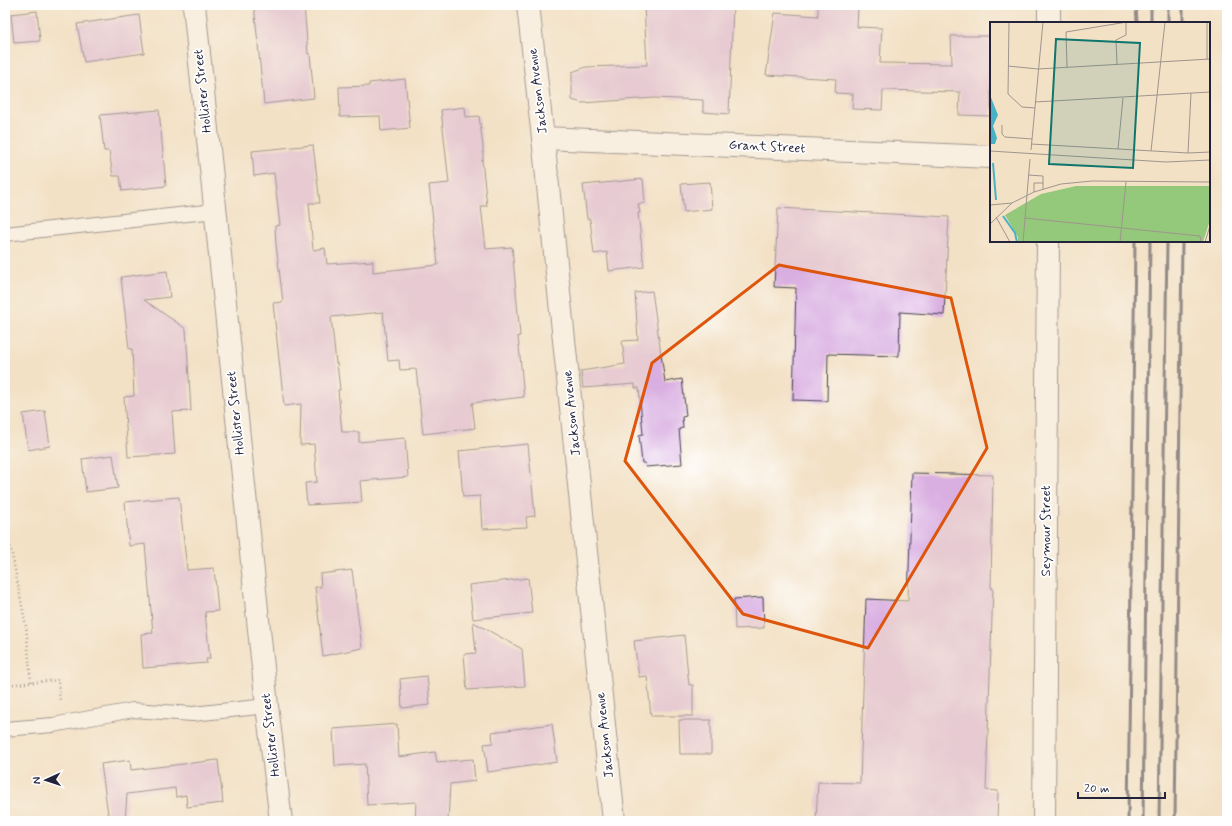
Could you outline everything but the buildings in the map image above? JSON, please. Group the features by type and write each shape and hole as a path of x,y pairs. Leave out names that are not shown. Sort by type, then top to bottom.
{"street":[{"name":"Hollister Street","path":"194,5 267,706 281,821"},
{"name":"Jackson Avenue","path":"528,5 614,821"},
{"path":"1049,5 1049,22"},
{"name":"Grant Street","path":"543,138 990,157"},
{"name":"Seymour Street","path":"1044,821 1048,242"}],"lane":[{"path":"5,234 215,211"},
{"path":"5,729 53,725 133,710 193,714 267,706"}],"path":[{"path":"5,519 26,626 31,682"}],"highlighted area":[{"path":"779,265 951,298 987,448 868,648 743,614 625,461 652,363"}],"railway":[{"path":"1136,5 1137,22"},
{"path":"1151,5 1151,22"},
{"path":"1168,5 1168,22"},
{"path":"1183,5 1183,22"},
{"path":"1128,821 1135,242"},
{"path":"1143,821 1150,242"},
{"path":"1159,821 1167,242"},
{"path":"1175,821 1182,242"}]}
